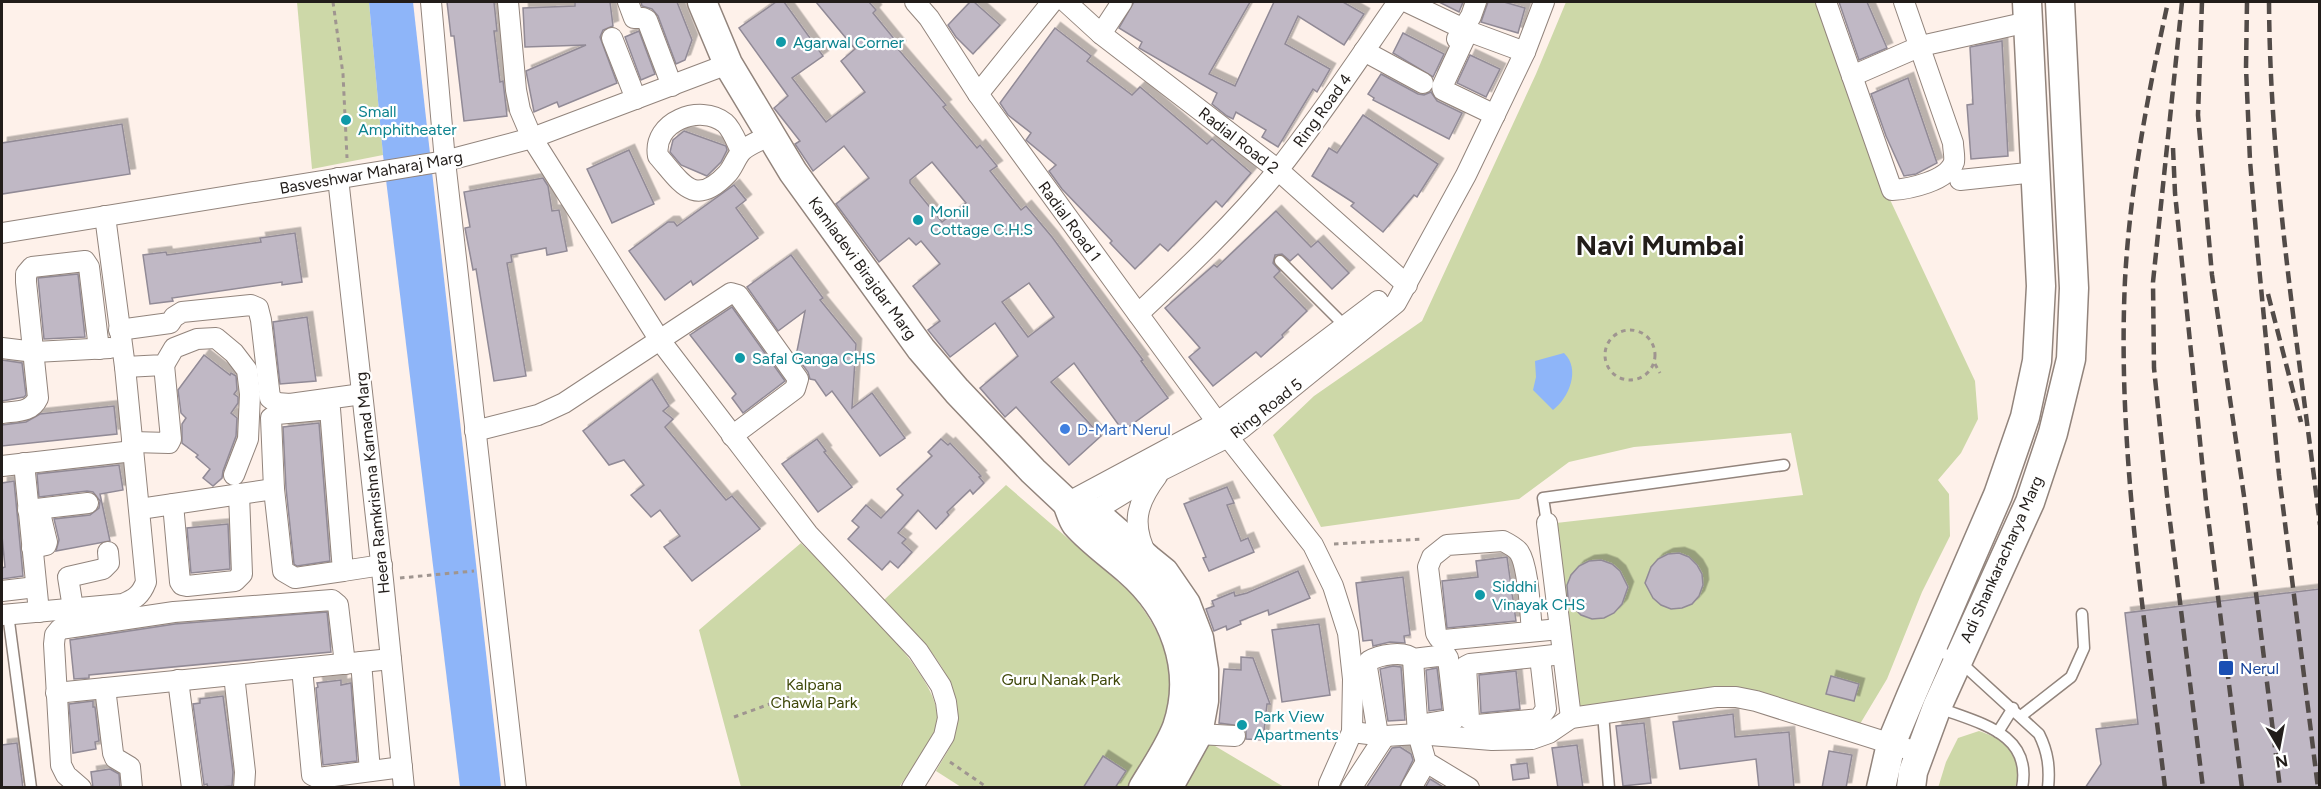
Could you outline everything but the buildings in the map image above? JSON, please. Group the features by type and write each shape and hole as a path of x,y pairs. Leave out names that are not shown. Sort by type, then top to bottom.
{"main road":[{"name":"Kamladevi Birajdar Marg","path":"702,2 728,64 793,172 921,349 993,430 1078,513 1148,587 1167,615 1179,645 1183,672 1182,700 1177,727 1143,788"},
{"name":"Adi Shankaracharya Marg","path":"1881,788 1892,744 1957,659 2030,502 2053,433 2072,359 2074,288 2060,2"},
{"name":"Adi Shankaracharya Marg","path":"1911,788 1913,772 1920,753 1931,648 1998,495 2025,417 2037,360 2042,286 2027,12"},
{"name":"Kamladevi Birajdar Marg","path":"1078,513 1164,572 1186,604 1199,638 1204,670 1204,701 1198,734 1168,788"}],"street":[{"path":"430,2 440,162 476,431 516,788"},
{"path":"508,2 516,90 520,110 532,138 659,339 808,534 918,651 941,686 947,710 944,736 912,788"},
{"path":"628,2 634,18 647,20 670,87"},
{"name":"Radial Road 1","path":"915,2 935,10 978,94 1223,430 1313,545 1334,586 1348,633 1353,679 1352,732"},
{"path":"978,94 1052,2"},
{"name":"Radial Road 2","path":"1066,2 1101,34 1278,170 1407,285"},
{"name":"Ring Road 4","path":"1138,314 1206,252 1278,170 1398,2"},
{"path":"1407,2 1466,29 1525,52"},
{"path":"1476,2 1442,87 1443,90 1495,116"},
{"name":"Ring Road 5","path":"1078,513 1160,471 1223,430 1350,332 1396,303 1466,176 1525,52 1544,2"},
{"path":"1826,2 1892,189 1906,189 1944,176 1955,160 1953,143 1904,2"},
{"path":"1101,34 1112,5"},
{"path":"1852,76 1921,46 2027,12"},
{"path":"644,25 670,87"},
{"path":"1448,55 1466,29"},
{"path":"612,38 636,99"},
{"path":"1364,51 1423,83"},
{"name":"Basveshwar Maharaj Marg","path":"2,233 440,162 532,138 728,64"},
{"path":"741,151 771,135"},
{"path":"1960,180 2036,172"},
{"name":"Heera Ramkrishna Karnad Marg","path":"351,176 363,400 404,788"},
{"path":"5,615 123,604 135,599 142,592 146,582 125,367 105,216"},
{"path":"2,413 27,410 34,407 38,398 26,274 32,267 85,261 89,267 99,349"},
{"path":"476,431 521,420 564,403 731,293 738,296 798,379 795,389 732,436"},
{"path":"2,348 35,352 99,349 120,338 170,323 182,312 251,305 258,308 261,320 270,398 277,403 290,404 363,400"},
{"path":"2,466 133,446 169,443 171,439 164,365 174,348 197,339 216,338 234,352 247,370 250,394 248,439 237,484 242,574 235,581 182,585 173,504"},
{"path":"125,367 164,365"},
{"path":"363,400 330,409 277,414 271,418 274,489 283,571 295,578 343,571 382,573"},
{"path":"330,409 343,571"},
{"name":"Ring Road 5","path":"1078,513 1223,430"},
{"path":"24,464 34,509 32,548 39,612"},
{"path":"1148,559 1138,534 1138,509 1143,496 1160,471"},
{"path":"140,509 173,504 237,484 274,489"},
{"path":"34,509 88,503"},
{"path":"1547,523 1571,718"},
{"path":"1532,632 1526,578 1520,553 1515,549 1503,541 1447,545 1432,557 1428,567 1436,633 1439,638 1444,640 1532,632 1560,629"},
{"path":"1488,552 1515,549"},
{"path":"73,608 68,577 103,569 108,562 108,552"},
{"path":"2,591 36,587"},
{"path":"81,788 66,776 61,765 54,644 55,635 60,629 174,612 332,600 338,605 353,663 370,771"},
{"path":"1351,788 1382,736 1367,667 1369,661 1402,654 1408,654 1413,658 1418,729 1426,762 1412,788"},
{"path":"1329,784 1352,732 1382,736 1455,719 1449,658 1446,655 1436,654 1413,658"},
{"path":"1540,657 1546,709 1543,716 1539,719 1473,722 1466,666 1563,654"},
{"path":"56,693 391,659"},
{"path":"302,668 312,775 318,778 402,767"},
{"path":"234,675 245,772 244,788"},
{"path":"178,680 192,788"},
{"path":"105,688 112,753 130,767 132,788"},
{"path":"1418,729 1492,740 1532,739 1549,733 1571,718 1716,697 1736,697 1756,701 1920,753"},
{"path":"1198,734 1235,736"},
{"path":"1426,762 1469,788"}],"lane":[{"path":"1280,261 1350,332"},
{"path":"1547,523 1543,498 1784,465"},
{"path":"1998,732 2017,712 2071,677 2084,648 2082,614"},
{"path":"5,615 31,788"},
{"path":"1931,648 1957,659 2039,734 2047,750 2048,788"},
{"path":"1924,701 1998,732 2018,749 2024,768 2022,788"},
{"path":"1603,713 1609,788"}],"path":[{"path":"333,2 351,176"},
{"path":"1654,363 1644,376 1628,380 1612,373 1605,358 1605,350 1613,336 1620,331 1637,330 1651,339 1656,355 1654,363 1660,373"},
{"path":"382,573 491,570"},
{"path":"734,717 792,696"},
{"path":"935,751 988,788"}],"green space":[{"path":"297,2 369,2 383,155 312,169"},
{"path":"1566,2 1817,2 1885,189 1975,381 1978,419 1961,453 1938,480 1949,494 1950,536 1922,592 1887,679 1860,724 1742,688 1578,710 1556,523 1803,495 1791,433 1634,447 1569,462 1519,499 1321,527 1273,435 1314,396 1422,321 1536,74"},
{"name":"Guru Nanak Park","path":"1006,485 1130,592 1151,621 1159,637 1170,670 1171,705 1161,738 1131,787 961,787 936,771 954,738 957,717 955,698 948,679 926,645 884,600"},
{"name":"Kalpana Chawla Park","path":"801,543 883,627 923,678 934,700 937,719 932,737 899,787 741,787 699,630"},
{"path":"1979,731 1999,740 2016,754 2020,768 2015,787 1938,788 1946,762 1958,738"},
{"path":"1210,743 1284,787 1182,788"}],"water":[{"path":"369,2 413,2 501,787 460,787 383,155"},
{"path":"1564,353 1572,367 1571,383 1564,398 1553,410 1533,390 1536,377 1535,361"}],"railway":[{"path":"2165,788 2134,534 2125,407 2124,344 2125,280 2131,210 2147,105 2168,2"},
{"path":"2182,2 2153,282 2154,368 2168,505 2203,788"},
{"path":"2202,2 2198,115 2212,275 2244,496 2280,788"},
{"path":"2247,2 2246,68 2250,161 2258,256 2279,475 2318,788"},
{"path":"2269,2 2274,133 2280,199 2320,525"},
{"path":"2173,148 2175,193 2206,501 2242,788"},
{"path":"2268,294 2301,422"}],"place":[{"name":"Agarwal Corner","path":"781,42"},
{"name":"Small Amphitheater","path":"346,120"},
{"name":"Monil Cottage C.H.S","path":"918,220"},
{"name":"Safal Ganga CHS","path":"740,358"},
{"name":"D-Mart Nerul","path":"1065,429"},
{"name":"Siddhi Vinayak CHS","path":"1480,595"},
{"name":"Nerul","path":"2226,668"},
{"name":"Park View Apartments","path":"1242,725"}],"district":[{"name":"Navi Mumbai","path":"1660,245"}]}
